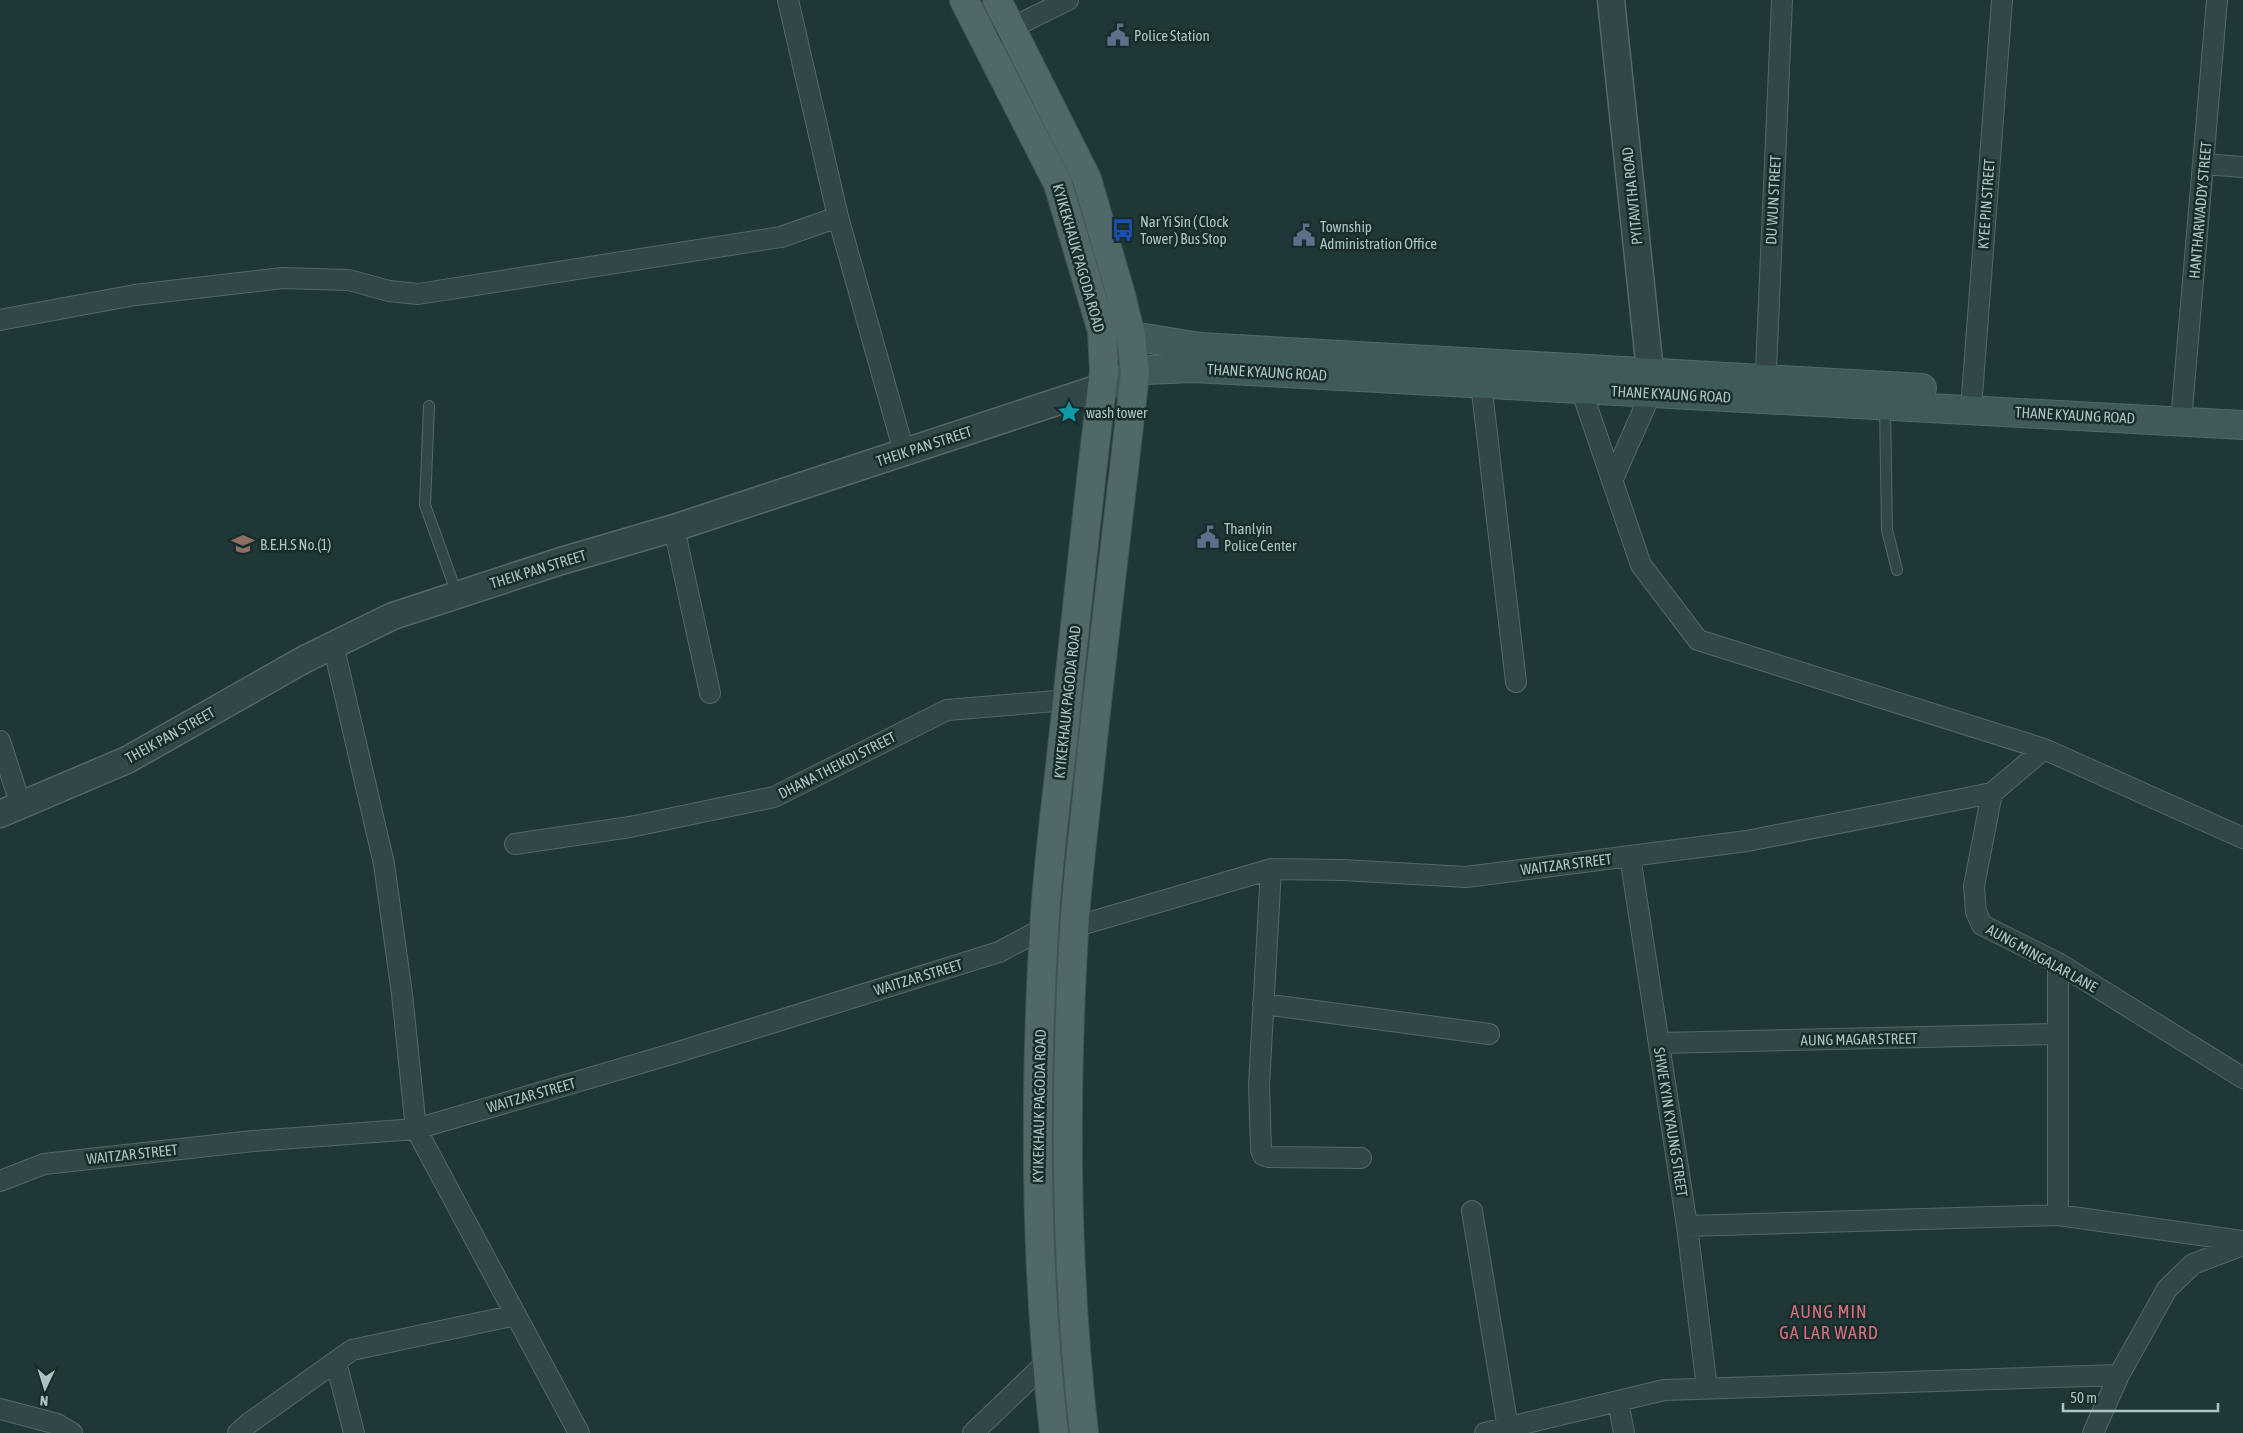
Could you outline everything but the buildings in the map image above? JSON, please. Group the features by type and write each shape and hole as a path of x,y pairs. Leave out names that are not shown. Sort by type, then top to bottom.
{"main road":[{"name":"KYIKEKHAUK PAGODA ROAD","path":"964,0 1058,184 1102,331 1104,371 1044,928 1040,1026 1038,1195 1046,1363 1054,1433"},
{"name":"KYIKEKHAUK PAGODA ROAD","path":"997,0 1087,178 1131,336 1134,373 1074,927 1069,1028 1068,1196 1076,1364 1084,1433"},
{"name":"THANE KYAUNG ROAD","path":"1102,331 1200,347 1478,364 1650,382 2182,413 2243,424"},
{"name":"THANE KYAUNG ROAD","path":"1102,387 1134,373 1146,370 1193,368 1581,389 1650,382"},
{"name":"THANE KYAUNG ROAD","path":"2182,413 2243,409"}],"street":[{"path":"788,0 838,217 904,452"},
{"path":"985,39 1012,29 1068,0"},
{"name":"PYITAWTHA ROAD","path":"1611,0 1650,382"},
{"name":"DU WUN STREET","path":"1765,388 1782,0"},
{"name":"KYEE PIN STREET","path":"1972,400 2002,0"},
{"name":"HANTHARWADDY STREET","path":"2182,413 2217,0"},
{"path":"2204,164 2243,167"},
{"path":"0,320 136,294 283,278 350,280 389,291 418,294 781,237 838,217"},
{"path":"1612,481 1650,382"},
{"path":"1481,383 1516,682"},
{"name":"THEIK PAN STREET","path":"10,810 128,760 333,644 393,616 561,561 674,528 1102,387"},
{"path":"1581,389 1641,565 1698,640 2044,749 2243,838"},
{"path":"674,528 710,693"},
{"path":"333,644 384,864 402,994 416,1129 579,1433"},
{"name":"DHANA THEIKDI STREET","path":"515,844 630,827 774,798 947,710 1068,700"},
{"path":"0,741 10,810"},
{"path":"1992,794 2044,749"},
{"name":"WAITZAR STREET","path":"1074,927 1271,869 1343,870 1466,877 1747,841 1992,794"},
{"name":"AUNG MINGALAR LANE","path":"1992,794 1974,886 1974,901 1982,925 2058,963 2243,1078"},
{"name":"SHWE KYIN KYAUNG STREET","path":"1630,856 1687,1226 1707,1388"},
{"path":"1271,869 1259,1085 1261,1150 1263,1155 1269,1157 1361,1158"},
{"name":"WAITZAR STREET","path":"0,1180 44,1164 253,1141 416,1129 675,1053 999,952 1044,928"},
{"path":"2058,963 2058,1215"},
{"path":"1263,1004 1489,1034"},
{"name":"AUNG MAGAR STREET","path":"1660,1043 2058,1034"},
{"path":"1472,1211 1508,1428"},
{"path":"1687,1226 2058,1215 2243,1241"},
{"path":"2093,1433 2119,1375 2167,1290 2193,1264 2243,1245"},
{"path":"238,1433 352,1350 516,1314"},
{"path":"336,1362 354,1433"},
{"path":"973,1433 1046,1363"},
{"path":"1485,1433 1664,1390 2119,1375"},
{"path":"1618,1401 1624,1433"},
{"path":"0,1408 56,1424 72,1433"}],"lane":[{"path":"1885,395 1886,530 1897,570"},
{"path":"429,406 425,505 458,595"}],"place":[{"name":"Police Station","path":"1118,35"},
{"name":"Nar Yi Sin ( Clock Tower ) Bus Stop","path":"1123,230"},
{"name":"Township Administration Office","path":"1304,235"},
{"name":"wash tower","path":"1069,412"},
{"name":"Thanlyin Police Center","path":"1208,537"},
{"name":"B.E.H.S No.(1)","path":"243,544"}],"district":[{"name":"AUNG MIN GA LAR WARD","path":"1829,1321"}]}
